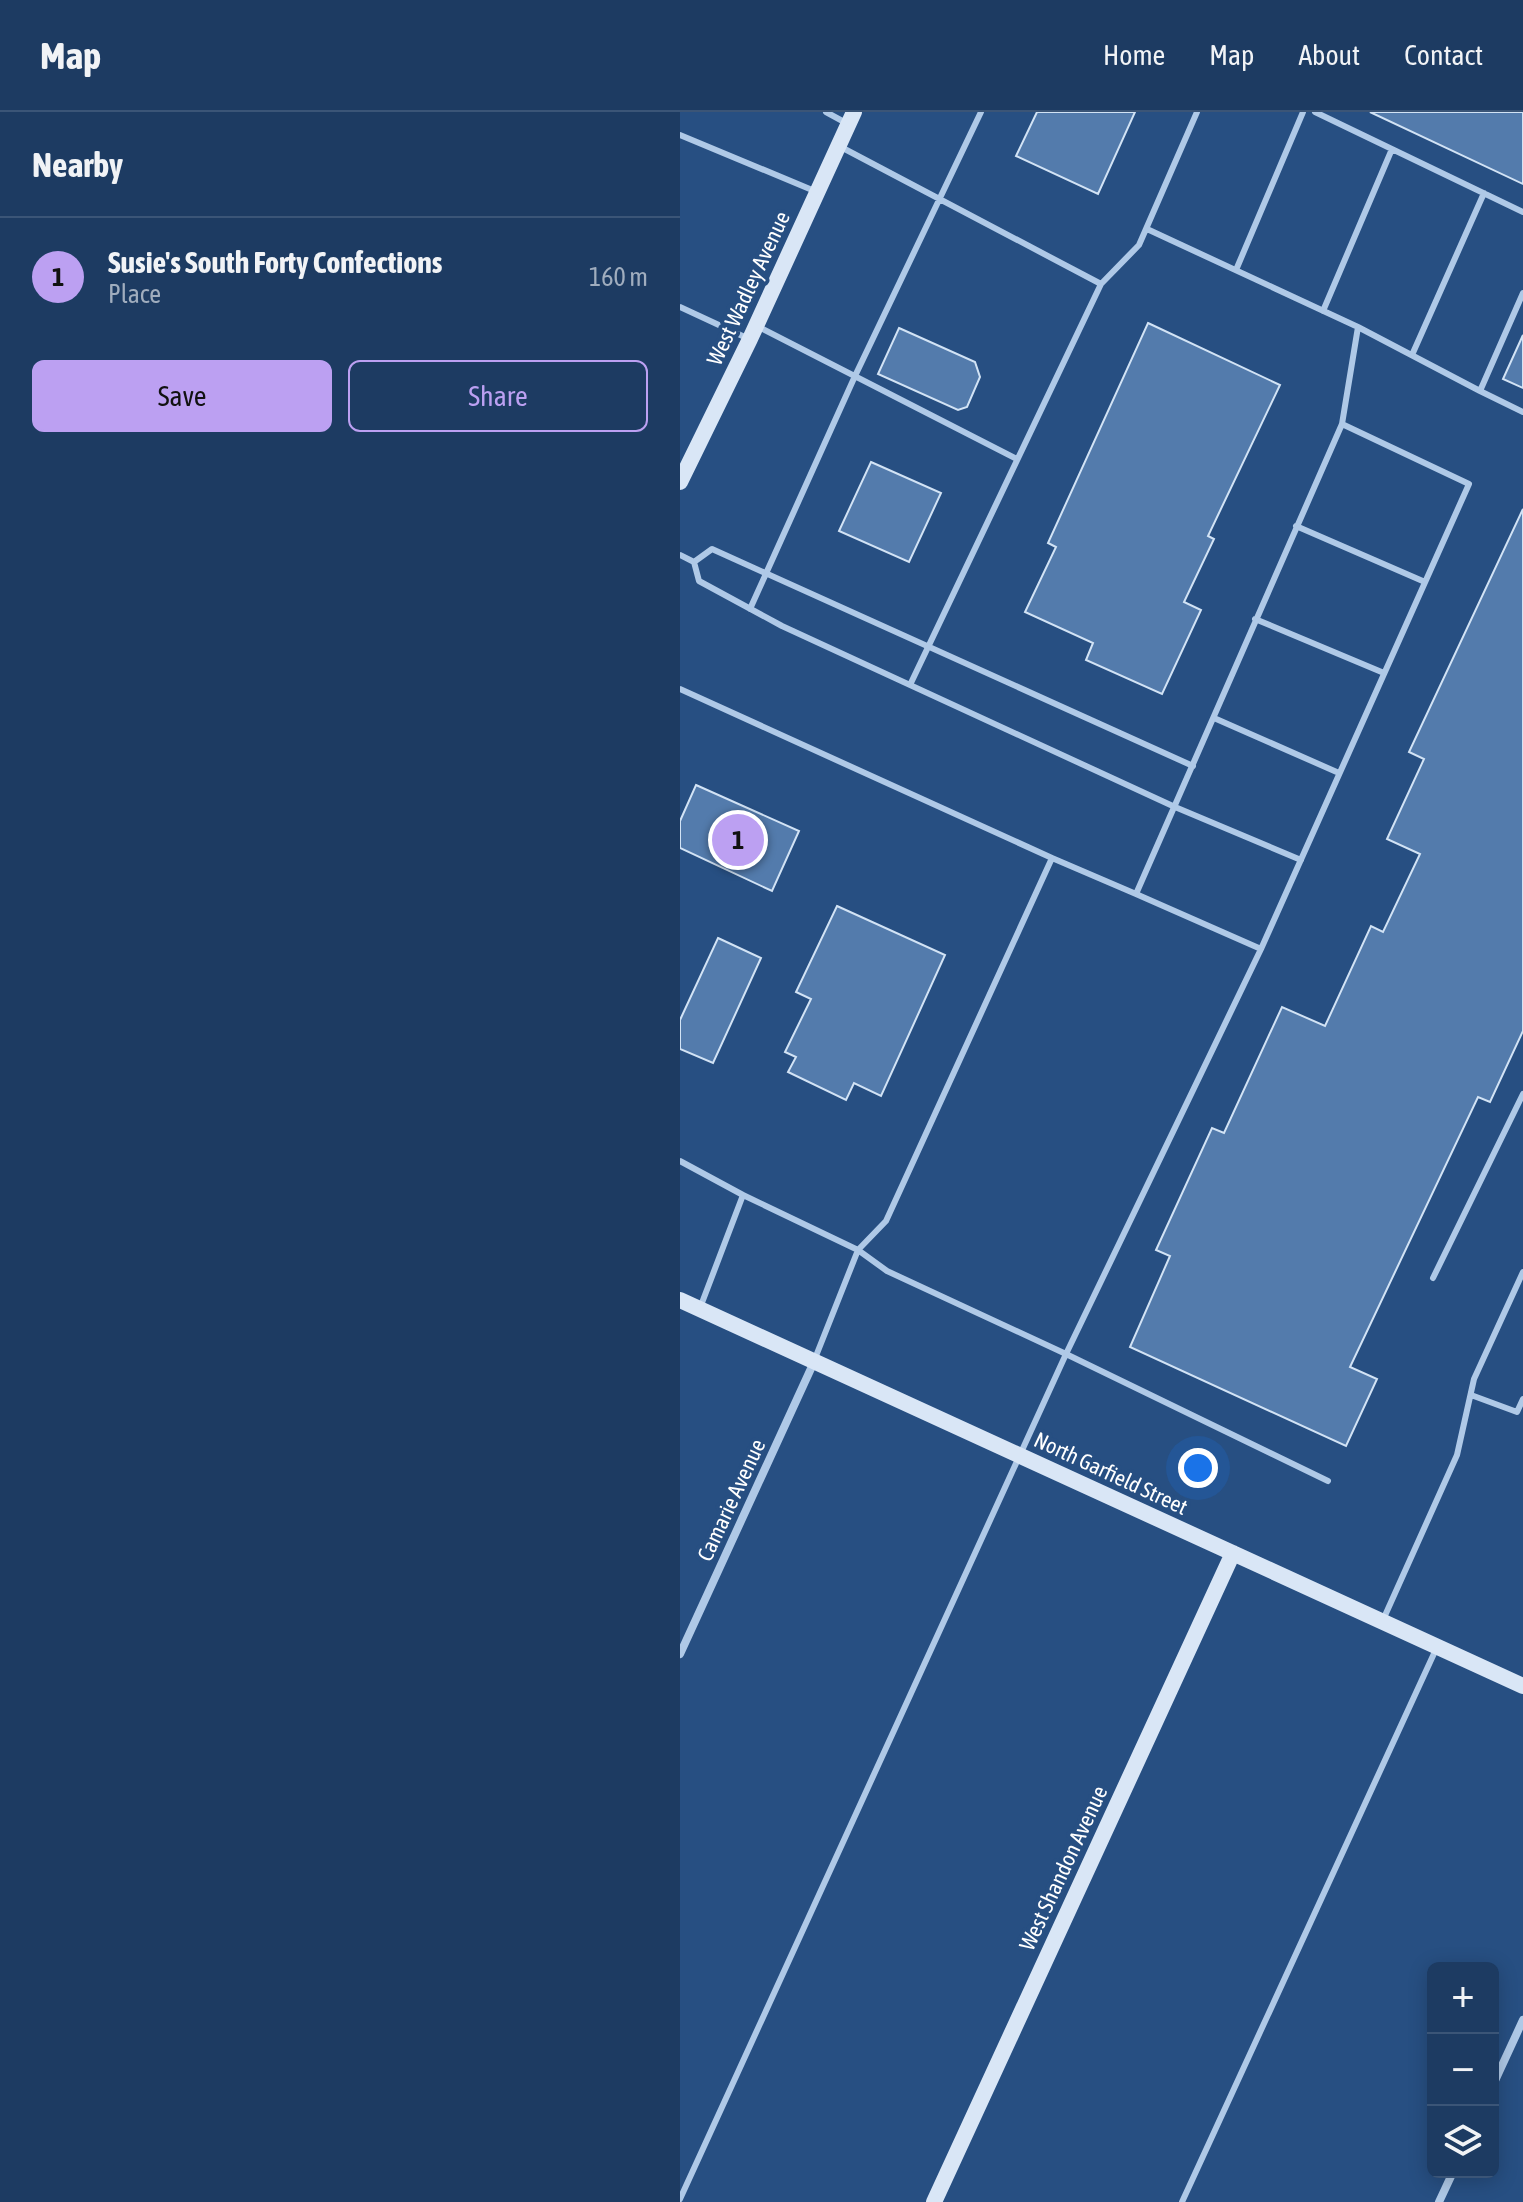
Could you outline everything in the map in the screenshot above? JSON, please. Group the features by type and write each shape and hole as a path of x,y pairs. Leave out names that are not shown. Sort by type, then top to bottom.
{"main road":[{"name":"West Wadley Avenue","path":"681,477 753,332 852,118"},
{"name":"North Garfield Street","path":"680,1300 1523,1686"},
{"name":"West Shandon Avenue","path":"934,2202 1233,1553"}],"street":[{"name":"Camarie Avenue","path":"680,1654 814,1361"},
{"path":"1499,2072 1523,2020"},
{"path":"1439,2202 1450,2178"}],"lane":[{"path":"826,112 852,118"},
{"path":"750,609 855,376 981,112"},
{"path":"910,685 1101,284 1139,245 1197,112"},
{"path":"1236,270 1303,112"},
{"path":"1315,112 1523,212"},
{"path":"680,135 817,192"},
{"path":"839,146 1101,284"},
{"path":"1323,311 1392,149"},
{"path":"1412,355 1484,193"},
{"path":"1147,229 1358,327 1523,412"},
{"path":"1480,391 1523,293"},
{"path":"680,307 753,332 855,376 1017,459"},
{"path":"1136,894 1342,424 1358,327"},
{"path":"680,2199 1066,1354 1261,949 1469,484 1342,424"},
{"path":"1296,526 1425,582"},
{"path":"694,562 712,549 1193,766"},
{"path":"680,555 694,562 699,581 782,626 1175,807 1301,860"},
{"path":"1255,619 1384,673"},
{"path":"680,689 1261,949"},
{"path":"1214,718 1339,773"},
{"path":"814,1361 858,1250 886,1221 1052,858"},
{"path":"1433,1278 1523,1094"},
{"path":"680,1161 858,1250 887,1271 1328,1481"},
{"path":"700,1309 743,1195"},
{"path":"1383,1622 1457,1455 1474,1379 1523,1272"},
{"path":"1471,1395 1517,1412 1523,1399"},
{"path":"1182,2202 1437,1647"}],"building":[{"path":"1037,112 1135,112 1098,194 1016,156"},
{"path":"1370,112 1523,112 1523,184"},
{"path":"1148,323 1280,385 1208,536 1214,539 1184,602 1201,610 1162,694 1086,660 1093,643 1025,612 1056,547 1048,543"},
{"path":"899,328 975,362 980,377 967,407 958,410 878,374"},
{"path":"1523,335 1523,388 1503,379"},
{"path":"871,462 941,493 909,562 839,531"},
{"path":"1523,509 1523,1031 1490,1102 1478,1097 1350,1367 1377,1379 1346,1446 1130,1347 1170,1256 1156,1250 1212,1128 1224,1133 1282,1007 1325,1026 1371,926 1383,932 1420,854 1387,839 1424,759 1409,752"},
{"path":"696,785 799,831 772,891 680,848 680,821"},
{"path":"837,906 945,955 881,1096 854,1083 846,1100 788,1072 796,1057 785,1052 811,999 796,992"},
{"path":"718,938 761,958 713,1063 680,1049 680,1020"}],"place":[{"name":"Susie's South Forty Confections","path":"738,840"}]}
